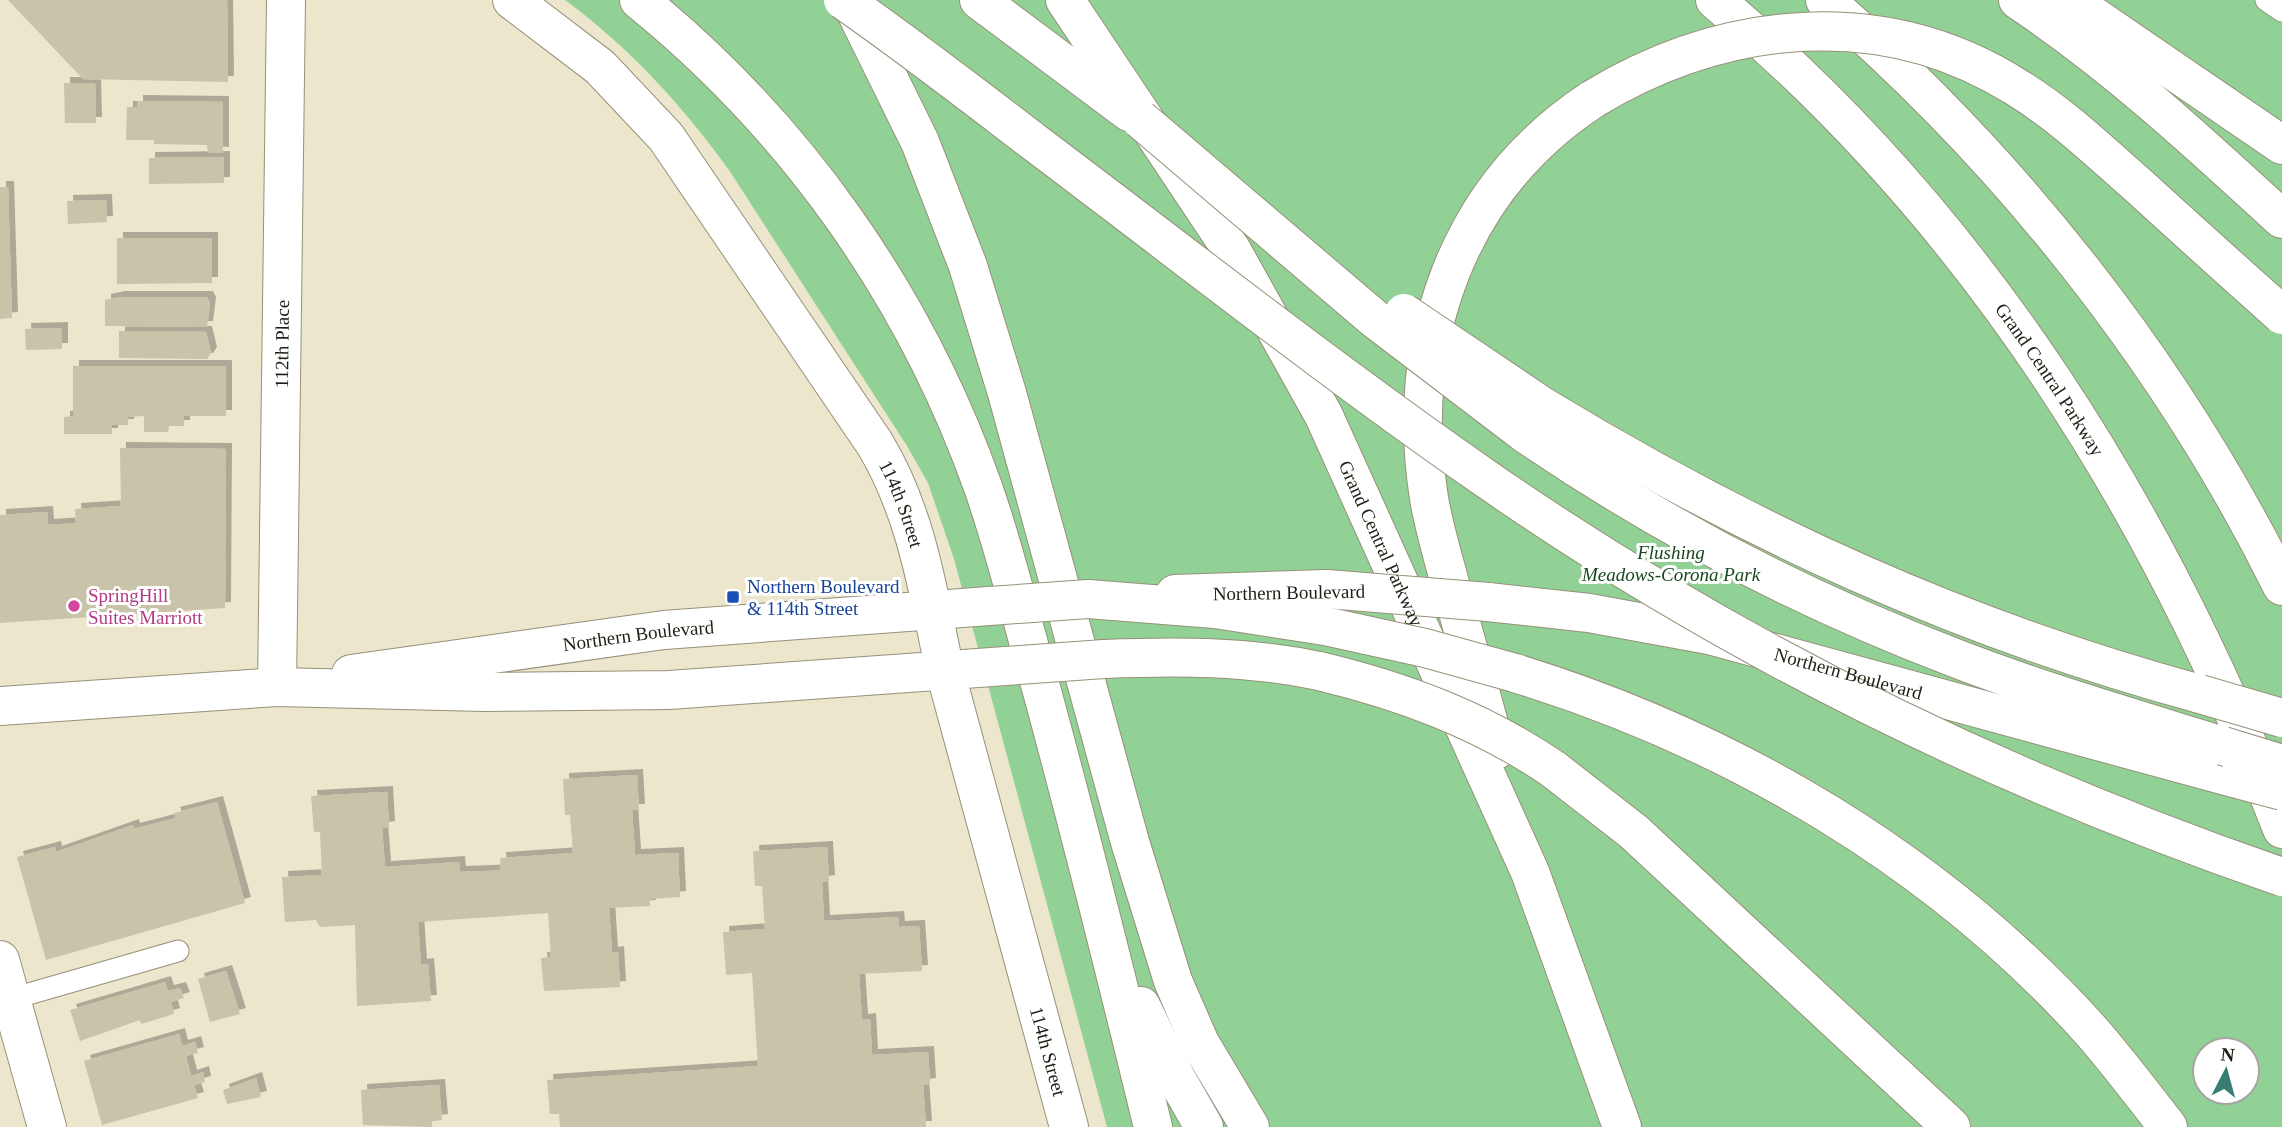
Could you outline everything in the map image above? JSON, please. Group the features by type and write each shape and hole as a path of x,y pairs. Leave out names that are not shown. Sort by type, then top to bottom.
{"main road":[{"name":"112th Place","path":"277,687 286,0"},
{"name":"114th Street","path":"512,0 559,34 618,84 680,155 875,444 896,481 911,520 945,671 1069,1127"},
{"path":"639,0 721,72 788,145 843,216 910,320 942,385 990,510 1081,832 1153,1127"},
{"path":"843,0 1430,439 1616,564 1785,663 1952,746 2098,810 2282,877"},
{"path":"850,0 920,142 968,266 1007,393 1134,854 1172,981 1200,1043 1250,1127"},
{"path":"979,0 1357,281 1533,419 1695,538 1856,616 2230,763 2282,764"},
{"name":"Grand Central Parkway","path":"1065,0 1231,249 1324,416 1530,872 1622,1127"},
{"name":"Grand Central Parkway","path":"1715,0 1800,78 1894,176 1961,255 2045,368 2121,486 2187,607 2282,828"},
{"path":"1825,0 1950,118 1998,170 2087,277 2129,333 2207,450 2282,586"},
{"path":"2018,0 2062,29 2155,103 2282,219"},
{"path":"2070,0 2282,145"},
{"path":"1530,872 1433,521 1423,435 1426,377 1444,287 1476,217 1499,184 1526,153 1558,124 1593,99 1677,56 1712,45 1758,36 1819,32 1858,34 1936,51 2002,78 2059,116 2282,315"},
{"path":"1533,419 1835,565 2034,644 2282,718"},
{"name":"Northern Boulevard","path":"277,687 392,665 611,636 735,623 1088,599 1326,589 1488,601 1589,614 1709,635 2230,763 2282,791"},
{"path":"1088,599 1205,607 1325,626 1425,648 1515,673 1632,713 1749,767 1814,803 1937,891 2038,978 2091,1032 2168,1127"},
{"name":"Northern Boulevard","path":"0,706 277,687 485,692 628,691 1104,659 1220,657 1280,663 1319,671 1399,693 1465,718 1553,769 1634,832 1951,1127"},
{"path":"1081,832 1121,955 1150,1028 1204,1127"},
{"path":"0,960 47,1127"}],"lane":[{"path":"2266,0 2282,11"},
{"path":"11,999 178,951"}],"green space":[{"name":"Flushing Meadows-Corona Park","path":"565,0 2282,0 2282,1127 1107,1127 954,559 928,483 907,446 729,170 674,100 611,38"}],"building":[{"path":"8,0 227,0 228,82 83,79"},
{"path":"64,83 95,83 96,123 65,123"},
{"path":"137,101 223,102 223,153 208,152 207,145 154,144 154,140 126,140 127,107 137,107"},
{"path":"224,157 224,183 149,184 149,158"},
{"path":"0,187 8,187 12,318 0,319"},
{"path":"106,200 107,222 68,224 67,201"},
{"path":"117,238 212,238 212,283 117,284"},
{"path":"119,297 207,297 210,303 207,327 105,326 105,300"},
{"path":"62,328 62,349 26,350 25,329"},
{"path":"119,331 206,332 211,353 207,359 119,358"},
{"path":"73,366 226,366 226,416 184,416 184,426 169,426 168,432 144,432 144,416 128,417 128,425 112,425 112,434 64,434 64,417 73,416"},
{"path":"120,448 226,449 225,608 0,623 0,515 47,512 48,525 76,523 75,509 121,506"},
{"path":"637,775 639,810 632,810 635,855 678,853 680,897 650,899 650,906 609,908 612,953 618,952 620,987 544,991 541,958 551,957 548,913 418,922 421,965 428,964 431,1001 357,1006 355,925 320,927 316,920 285,922 282,877 322,875 320,832 314,832 311,796 387,792 389,827 382,828 385,867 459,862 460,872 487,871 501,870 500,858 573,853 570,815 565,815 563,779"},
{"path":"217,802 245,903 46,960 17,857 55,847 56,852 133,825 134,829 176,818 174,813"},
{"path":"827,847 829,881 822,882 824,921 898,917 899,927 919,926 922,971 859,974 862,1020 870,1019 872,1055 928,1052 930,1084 923,1085 926,1127 560,1127 559,1114 550,1114 547,1080 758,1066 752,973 726,975 723,932 765,929 762,886 755,886 753,851"},
{"path":"226,971 240,1014 210,1022 198,979"},
{"path":"165,982 168,991 180,988 184,998 171,1002 174,1014 141,1024 140,1020 80,1041 70,1010"},
{"path":"179,1034 182,1046 195,1042 198,1053 186,1056 191,1076 203,1072 205,1082 194,1085 198,1098 102,1125 84,1061"},
{"path":"256,1078 261,1097 227,1104 223,1090"},
{"path":"439,1085 442,1120 432,1121 432,1127 363,1125 361,1090"}],"place":[{"name":"Northern Boulevard & 114th Street","path":"733,597"},
{"name":"SpringHill Suites Marriott","path":"74,606"}]}
